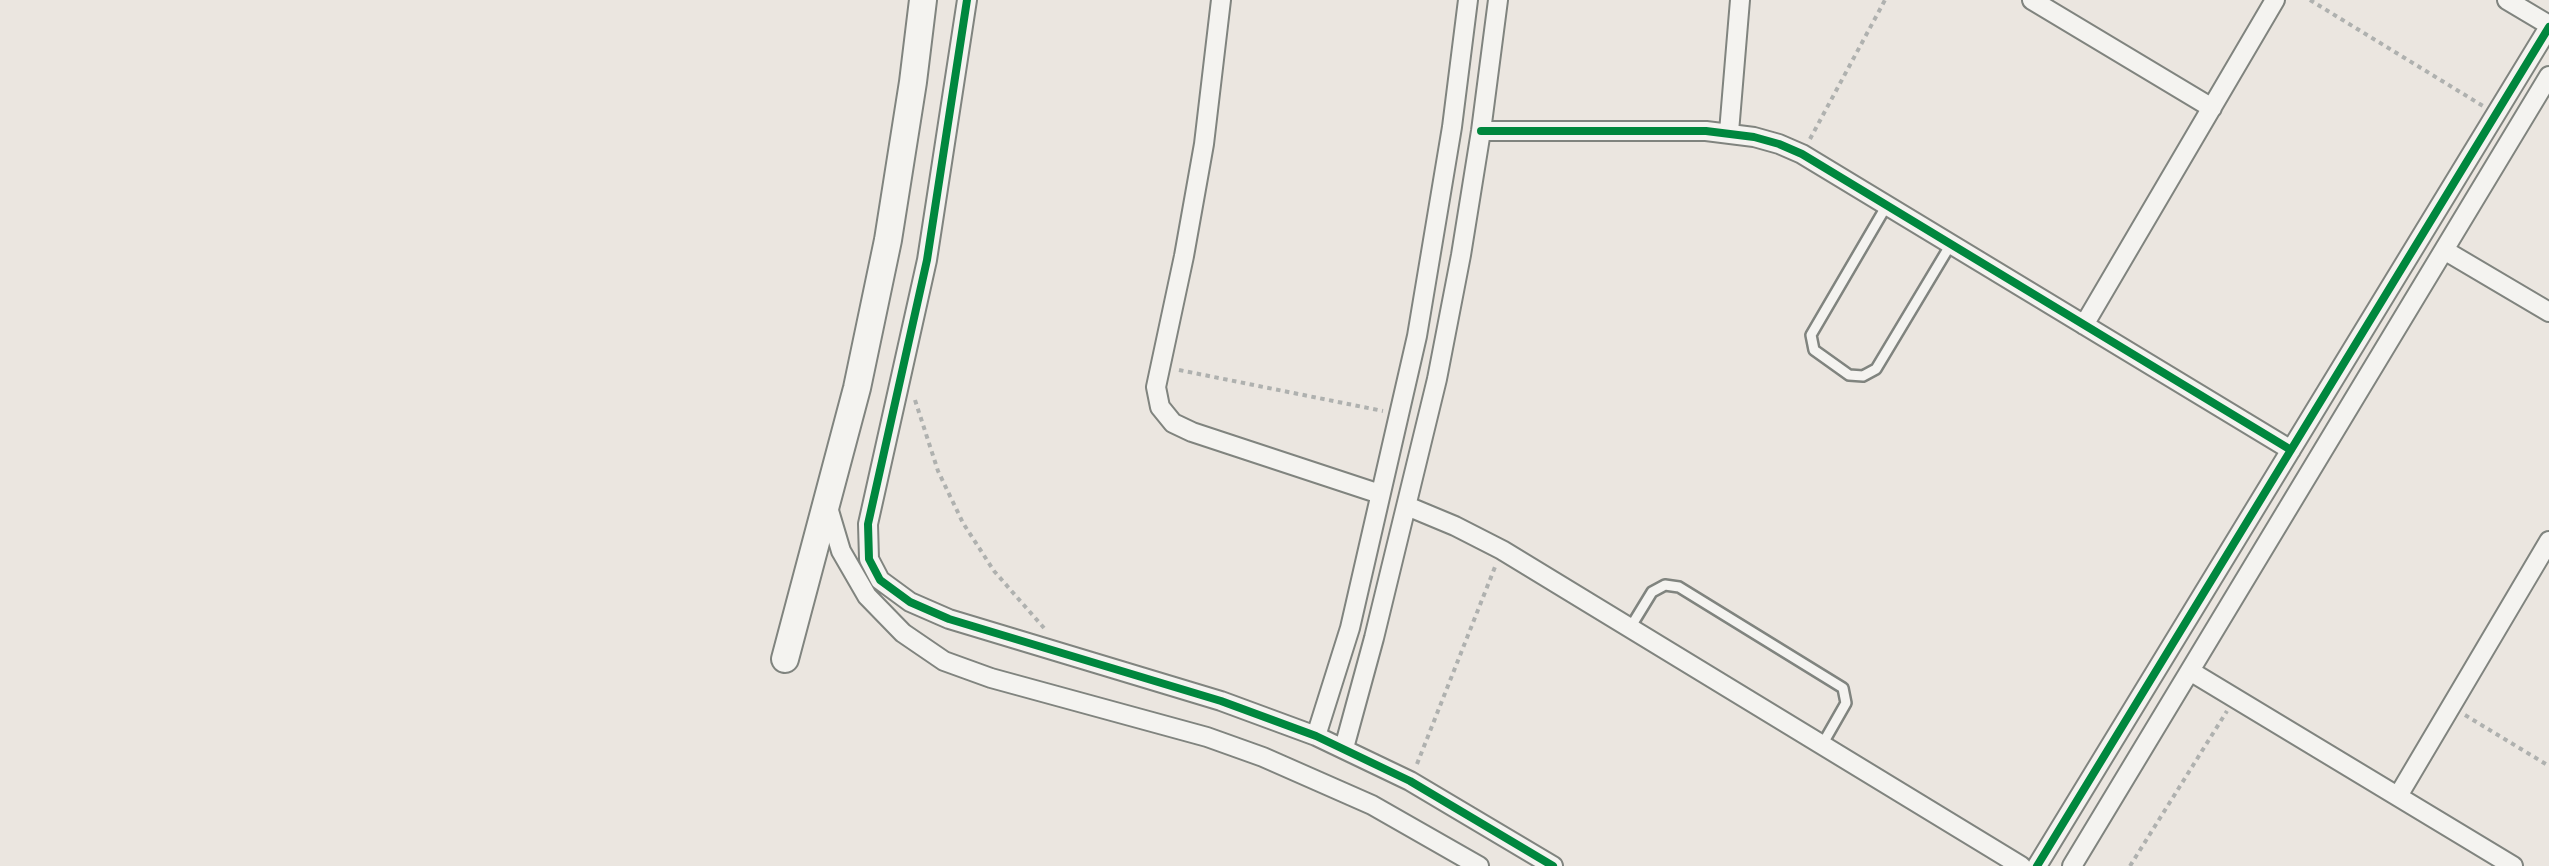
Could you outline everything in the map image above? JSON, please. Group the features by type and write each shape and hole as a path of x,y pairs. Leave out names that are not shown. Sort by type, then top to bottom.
{"street":[{"path":"785,659 857,388 888,240 913,82 923,0"},
{"path":"967,0 927,260 868,524 868,560 880,580 910,602 949,619 1221,701 1316,736 1410,781 1553,866"},
{"path":"1221,0 1204,144 1184,256 1156,387 1160,407 1173,423 1192,432 1409,498 1455,526 1502,550 2021,866"},
{"path":"1316,736 1350,628 1417,336 1452,127 1468,0"},
{"path":"1344,748 1409,498 1446,334 1482,131 1498,0"},
{"path":"1729,132 1740,0"},
{"path":"2032,0 2212,108"},
{"path":"2084,325 2275,0"},
{"path":"2037,866 2549,26 2507,0"},
{"path":"2072,866 2549,76"},
{"path":"1482,131 1729,132 1754,136 1802,154 2291,450"},
{"path":"2444,250 2549,312"},
{"path":"2314,412 2338,426"},
{"path":"2278,470 2303,484"},
{"path":"826,502 842,551 867,596 903,633 944,661 991,678 1207,737 1263,757 1372,806 1479,866"},
{"path":"2398,796 2549,541"},
{"path":"2190,671 2513,866"}],"lane":[{"path":"1887,205 1811,335 1814,350 1849,375 1863,376 1876,369 1951,244"},
{"path":"1630,628 1652,592 1658,588 1679,586 1699,598 1843,688 1846,703 1822,745"}],"path":[{"path":"1802,154 1885,0"},
{"path":"2310,0 2496,114"},
{"path":"1160,366 1399,414"},
{"path":"914,394 938,471 963,523 994,571 1031,616 1048,632"},
{"path":"1410,781 1502,550"},
{"path":"2130,866 2235,698"},
{"path":"2451,706 2549,765"}],"cycle path":[{"path":"967,0 927,260 868,524 869,559 880,580 910,602 949,619 1221,701 1316,736 1410,781 1553,866"},
{"path":"2037,866 2549,27"},
{"path":"1481,131 1706,131 1754,137 1779,144 1802,154 2291,450"}]}
